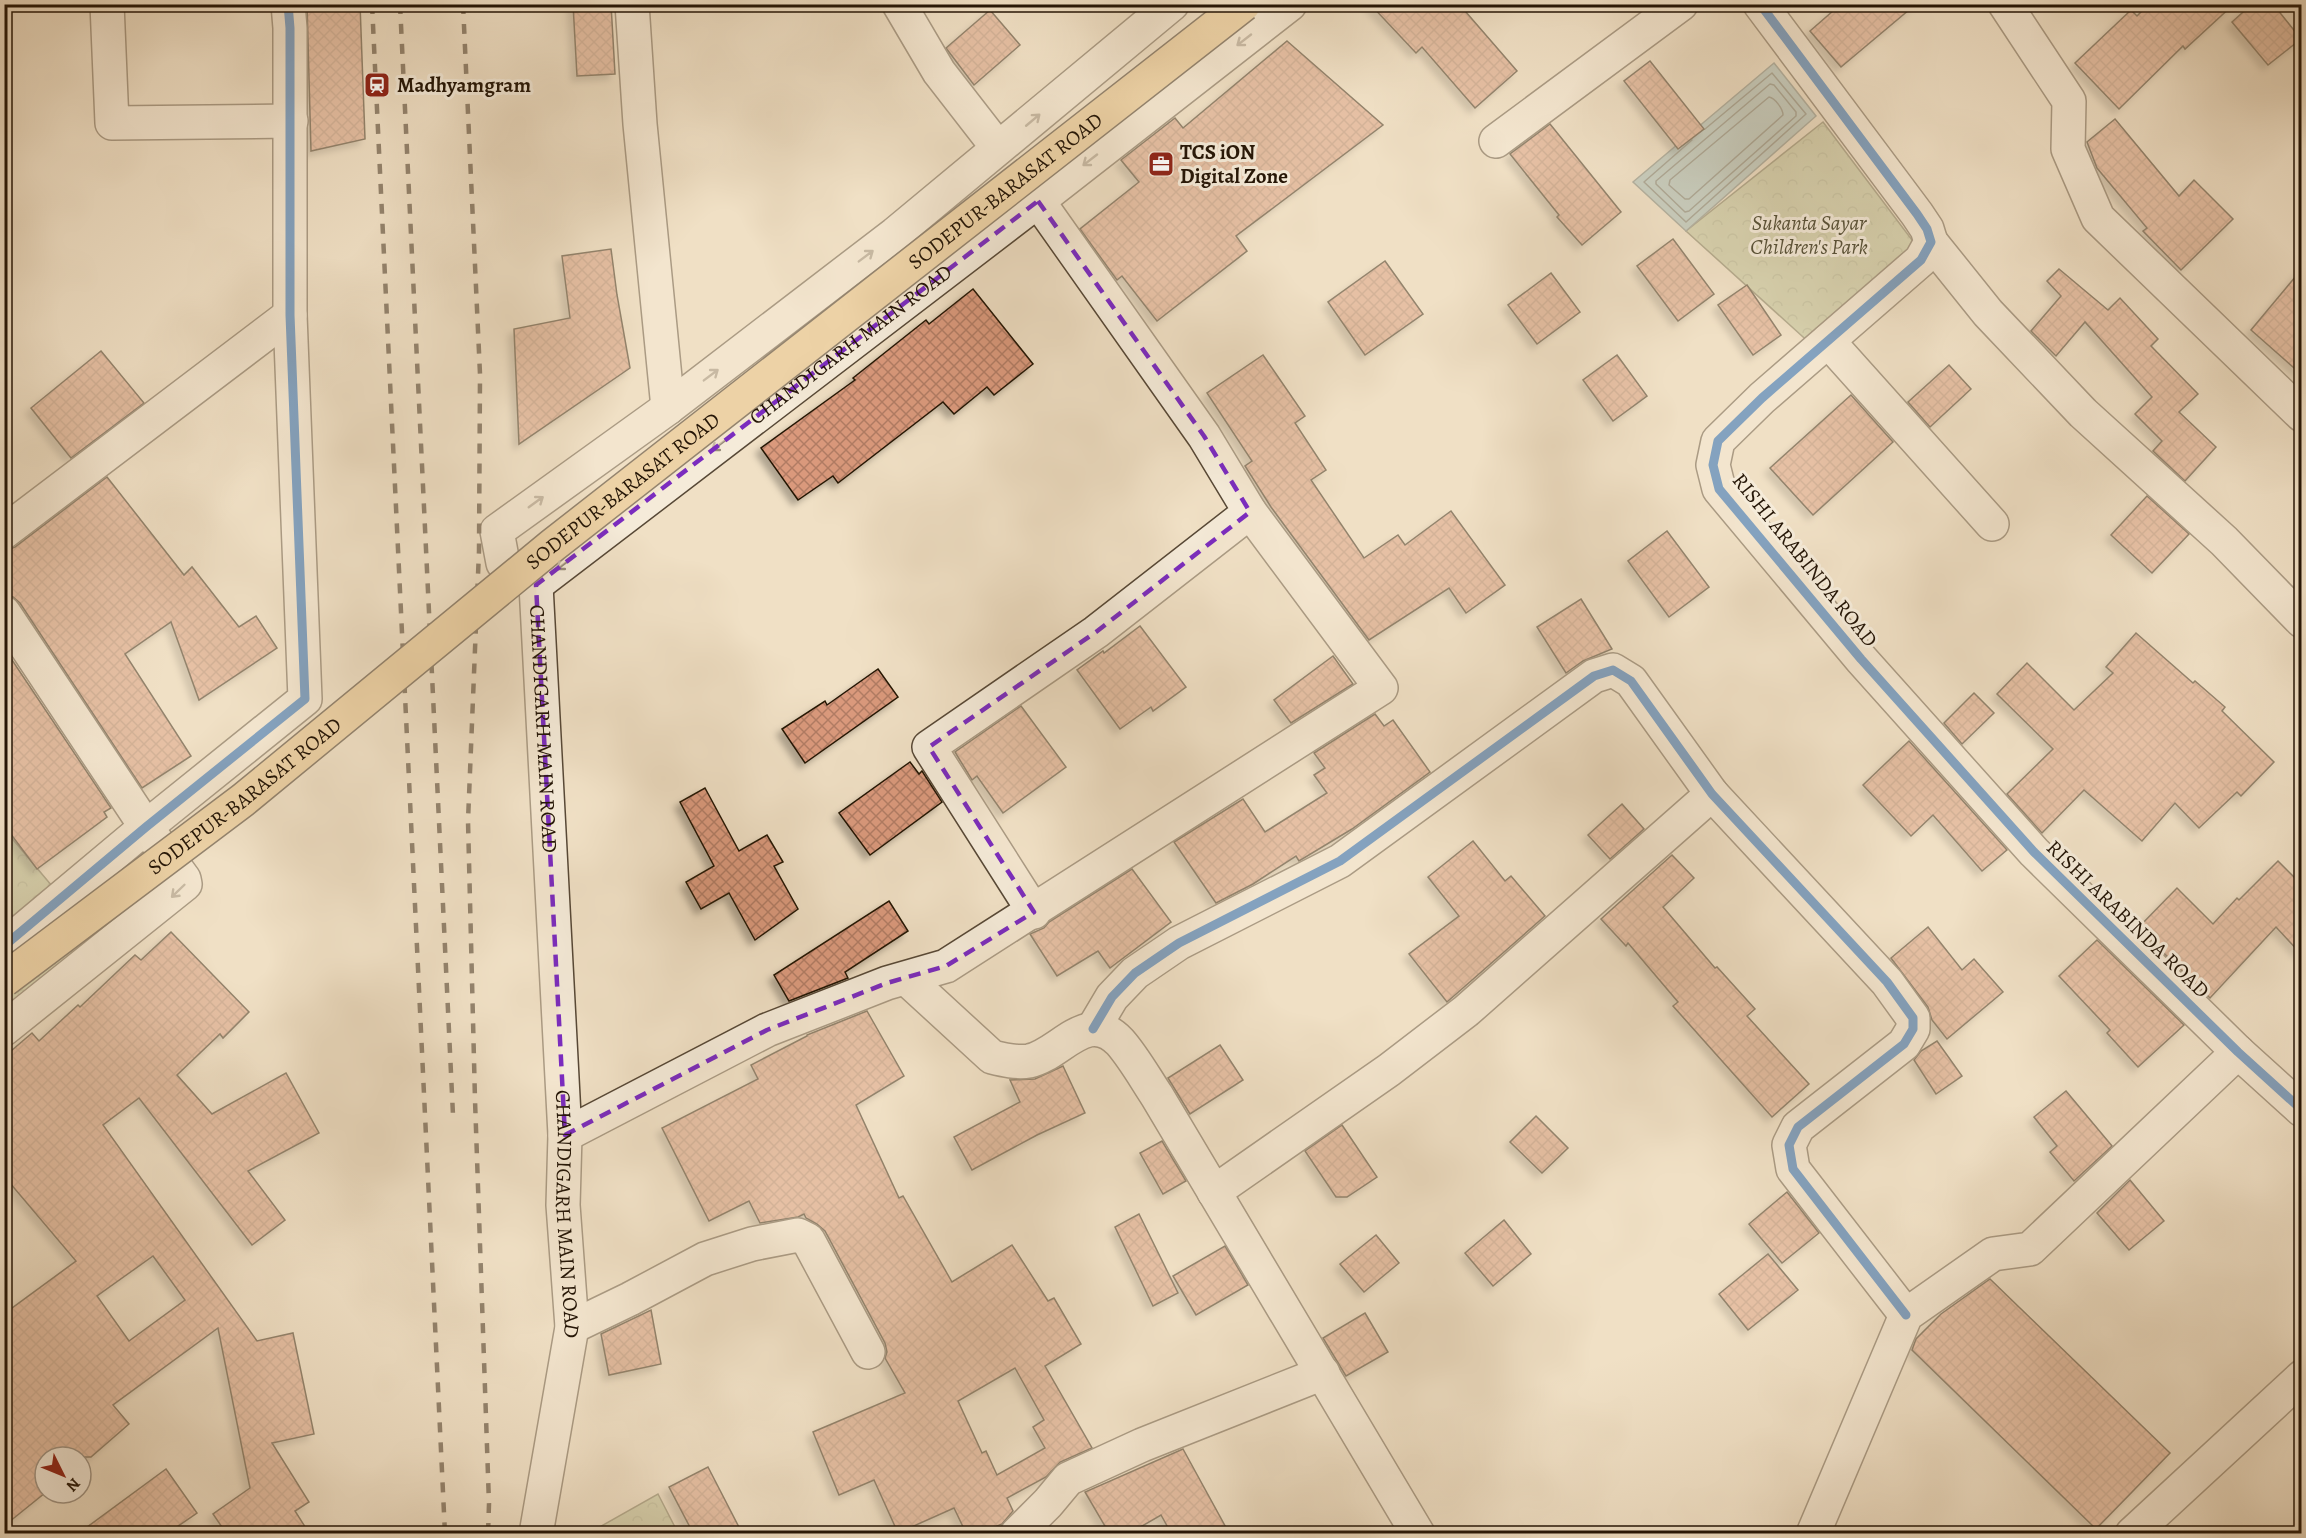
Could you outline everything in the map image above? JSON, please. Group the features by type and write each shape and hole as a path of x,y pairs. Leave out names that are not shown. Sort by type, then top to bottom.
{"main road":[{"name":"SODEPUR-BARASAT ROAD","path":"4,980 243,800 552,545 1244,4"}],"street":[{"path":"107,4 112,123 291,121"},
{"path":"4,946 146,827 305,699 290,315 291,121 288,4"},
{"path":"632,4 640,124 668,408"},
{"path":"899,4 939,72 999,148"},
{"path":"536,585 503,563 497,531 668,408 896,234 1172,4"},
{"name":"CHANDIGARH MAIN ROAD","path":"536,1533 572,1327 563,1205 565,1135 536,585 1038,201 1290,4"},
{"path":"1496,141 1681,4"},
{"path":"1760,4 1928,229 1931,242 1988,313 2083,413 2224,541 2301,621"},
{"path":"2005,4 2069,101 2068,149 2098,218 2301,415"},
{"path":"565,1135 767,1030 887,983 946,966 1034,912 1381,688 1250,512 1204,436 1038,201"},
{"name":"RISHI ARABINDA ROAD","path":"1931,242 1921,260 1762,398 1718,441 1713,465 1719,489 1861,659 2034,852 2238,1052 2301,1110"},
{"path":"4,532 290,315"},
{"path":"1828,341 1992,524"},
{"path":"1034,912 929,747 1096,632 1250,512"},
{"path":"4,613 146,827 184,879 185,884 4,1029"},
{"path":"1093,1029 1112,997 1135,973 1179,943 1340,861 1594,676 1613,670 1631,681 1712,794 1887,982 1913,1018 1913,1029 1904,1044 1798,1127 1789,1145 1793,1169 1906,1315"},
{"path":"1214,1192 1389,1070 1466,1011 1712,794"},
{"path":"907,979 992,1058 1029,1061 1047,1055 1073,1035 1093,1029 1107,1033 1118,1041 1157,1096 1418,1533"},
{"path":"1813,1533 1906,1315 1993,1254 2030,1250 2238,1052"},
{"path":"572,1327 630,1299 705,1258 752,1244 798,1235 808,1240 868,1353"},
{"path":"1017,1533 1048,1503 1068,1479 1142,1445 1323,1373"},
{"path":"2132,1533 2301,1377"}],"highlighted area":[{"path":"1038,201 1204,436 1250,512 1096,632 929,747 1034,912 946,966 887,983 767,1030 565,1135 536,585"}],"green space":[{"name":"Sukanta Sayar Children's Park","path":"1823,122 1915,244 1813,346 1686,231"},
{"path":"4,829 100,943 4,1020"},
{"path":"658,1494 678,1533 589,1533"}],"water":[{"path":"1774,63 1816,116 1686,231 1633,182"}],"building":[{"name":"Madhyamgram","path":"307,4 360,4 365,139 311,151"},
{"path":"573,4 611,4 615,74 577,76"},
{"path":"1370,4 1459,4 1517,71 1475,108 1422,47 1416,53"},
{"path":"1841,4 1916,4 1841,67 1810,31"},
{"path":"2149,4 2234,4 2185,49 2183,46 2119,109 2075,63 2131,10 2137,16"},
{"path":"2252,4 2273,4 2301,39 2268,65 2232,22"},
{"path":"990,10 1020,45 974,85 946,48"},
{"path":"1287,41 1383,125 1236,236 1247,251 1157,321 1122,276 1117,280 1080,229 1139,182 1121,160 1175,118 1183,128"},
{"path":"1650,61 1704,129 1678,149 1624,81"},
{"path":"2115,119 2179,196 2194,180 2233,219 2181,270 2143,231 2147,228 2097,168 2087,142"},
{"path":"1550,124 1621,212 1582,245 1557,217 1559,215 1510,154"},
{"path":"1673,239 1714,294 1678,321 1637,266"},
{"path":"611,249 630,368 519,444 514,329 570,318 562,256"},
{"path":"1385,261 1423,314 1365,355 1328,302"},
{"path":"2059,269 2108,310 2120,298 2158,339 2151,346 2198,394 2179,412 2216,447 2185,481 2153,451 2162,441 2135,414 2152,397 2085,322 2056,356 2031,331 2061,296 2047,281"},
{"path":"2301,270 2301,374 2251,330"},
{"path":"1551,273 1580,312 1537,344 1508,305"},
{"path":"1747,285 1781,335 1753,355 1718,305"},
{"path":"973,289 1033,364 994,395 987,387 954,414 943,402 838,483 833,476 798,500 761,448 855,380 853,378 926,320 929,324"},
{"path":"101,351 144,403 71,458 31,408"},
{"path":"1263,355 1305,416 1295,423 1326,470 1311,480 1364,558 1398,535 1405,545 1451,511 1505,585 1466,613 1449,588 1369,640 1271,507 1245,466 1252,461 1207,393"},
{"path":"1617,355 1647,396 1613,421 1583,380"},
{"path":"1949,365 1971,389 1930,427 1908,402"},
{"path":"1851,395 1893,442 1813,515 1770,468"},
{"path":"107,477 184,575 192,567 239,627 256,616 277,648 199,700 171,622 125,654 191,756 142,788 20,603 13,597 4,595 4,551 15,547"},
{"path":"2147,496 2189,534 2152,573 2111,535"},
{"path":"1667,531 1709,587 1669,617 1628,561"},
{"path":"1581,599 1612,649 1583,661 1566,673 1537,627"},
{"path":"1140,626 1186,687 1153,711 1151,707 1120,729 1077,670"},
{"path":"2136,633 2193,683 2195,681 2225,707 2222,711 2274,762 2241,796 2237,792 2199,828 2175,803 2142,841 2084,790 2042,833 2007,794 2053,749 1997,694 2027,663 2074,710 2113,673 2106,667"},
{"path":"4,648 111,808 104,812 107,817 37,869 4,825"},
{"path":"1333,656 1353,684 1291,723 1274,700"},
{"path":"878,669 898,697 805,763 782,729 825,701 827,705"},
{"path":"1974,693 1994,713 1962,744 1944,723"},
{"path":"1021,706 1066,767 1003,813 977,776 972,780 955,752"},
{"path":"1375,714 1384,726 1393,720 1430,772 1352,829 1299,861 1296,856 1253,884 1216,903 1174,842 1243,799 1265,832 1327,793 1314,775 1325,768 1314,753"},
{"path":"1909,741 2007,850 1982,871 1933,815 1911,836 1863,785"},
{"path":"910,762 919,774 922,771 942,802 870,855 839,813"},
{"path":"705,788 739,851 767,835 783,862 774,866 798,909 755,940 729,893 701,909 686,882 714,866 680,802"},
{"path":"1622,804 1644,829 1610,859 1588,835"},
{"path":"1473,841 1505,881 1511,876 1545,916 1447,1002 1409,954 1459,916 1428,877"},
{"path":"1672,855 1694,878 1663,907 1715,968 1717,967 1755,1009 1747,1016 1809,1084 1772,1117 1673,1006 1678,1002 1628,943 1626,946 1601,919"},
{"path":"2278,861 2301,884 2301,954 2276,927 2210,998 2138,928 2177,888 2213,924 2237,898 2239,900"},
{"path":"1132,869 1171,922 1110,968 1098,951 1057,976 1030,934 1044,928 1049,922"},
{"path":"889,901 908,931 845,972 848,978 789,1001 774,975"},
{"path":"1928,927 1962,970 1974,959 2003,992 1947,1039 1932,1020 1928,1007 1891,958"},
{"path":"171,932 249,1012 223,1038 220,1034 177,1075 212,1114 286,1073 319,1133 248,1171 285,1220 252,1245 139,1098 103,1125 257,1341 293,1333 314,1434 272,1443 309,1502 295,1511 309,1533 226,1533 213,1514 250,1488 218,1328 113,1405 129,1424 93,1455 93,1445 33,1445 33,1503 4,1526 4,1314 76,1261 4,1176 4,1057 32,1033 39,1041 78,1005 80,1007 135,955 141,960","holes":["153,1256 185,1300 129,1341 97,1296"]},
{"path":"2097,940 2184,1025 2138,1067 2107,1033 2110,1030 2059,976"},
{"path":"867,1011 904,1076 856,1105 899,1198 903,1196 952,1282 1012,1245 1048,1301 1054,1298 1081,1344 1045,1366 1092,1448 1060,1462 1046,1477 1007,1498 1013,1511 1002,1524 981,1533 966,1533 954,1508 898,1533 874,1480 839,1495 813,1432 905,1393 885,1358 887,1352 885,1343 825,1231 806,1218 804,1214 760,1223 749,1201 709,1221 662,1128 758,1079 751,1065 807,1035","holes":["1015,1368 1044,1420 1033,1427 1045,1448 997,1475 986,1451 982,1453 958,1401"]},
{"path":"1937,1041 1962,1076 1936,1094 1914,1060 1921,1051"},
{"path":"1220,1045 1243,1080 1190,1114 1168,1078"},
{"path":"1063,1066 1085,1113 1037,1135 972,1170 954,1137 1020,1102 1010,1080 1035,1079"},
{"path":"2066,1091 2112,1146 2074,1181 2050,1152 2057,1146 2034,1117"},
{"path":"1536,1116 1568,1148 1542,1173 1510,1142"},
{"path":"1342,1125 1377,1177 1347,1197 1336,1197 1305,1151"},
{"path":"1162,1141 1186,1181 1163,1194 1140,1153"},
{"path":"2130,1180 2164,1221 2129,1250 2097,1213"},
{"path":"1787,1192 1819,1233 1782,1263 1749,1224"},
{"path":"1139,1214 1178,1293 1153,1306 1115,1227"},
{"path":"1504,1220 1531,1254 1493,1286 1465,1253"},
{"path":"1376,1235 1399,1263 1364,1292 1340,1264"},
{"path":"1225,1246 1248,1285 1196,1315 1173,1276"},
{"path":"1768,1254 1798,1290 1748,1330 1719,1294"},
{"path":"1990,1279 2170,1453 2096,1529 1912,1350 1916,1339 1941,1314"},
{"path":"651,1310 661,1364 609,1375 601,1334"},
{"path":"1365,1313 1388,1352 1346,1376 1323,1338"},
{"path":"1183,1449 1229,1533 1171,1533 1161,1515 1130,1533 1109,1533 1085,1492"},
{"path":"708,1467 742,1533 693,1533 669,1487"},
{"path":"166,1469 197,1513 168,1533 79,1533"}],"railway":[{"path":"372,4 445,1534"},
{"path":"400,4 453,1115"},
{"path":"463,4 480,374 479,551 468,821 489,1504 488,1534"}],"cycle path":[{"path":"4,946 146,827 305,699 290,315 290,28 288,4"},
{"path":"1760,4 1917,214 1927,229 1931,242 1921,260 1762,398 1718,441 1713,465 1719,489 1861,659 2034,852 2238,1052 2302,1110"},
{"path":"1093,1029 1112,997 1135,973 1179,943 1340,861 1594,676 1613,670 1631,681 1712,794 1887,982 1913,1018 1913,1029 1904,1044 1798,1127 1789,1145 1793,1169 1906,1315"}],"place":[{"name":"Madhyamgram","path":"377,85"},
{"name":"TCS iON Digital Zone","path":"1161,164"}]}
